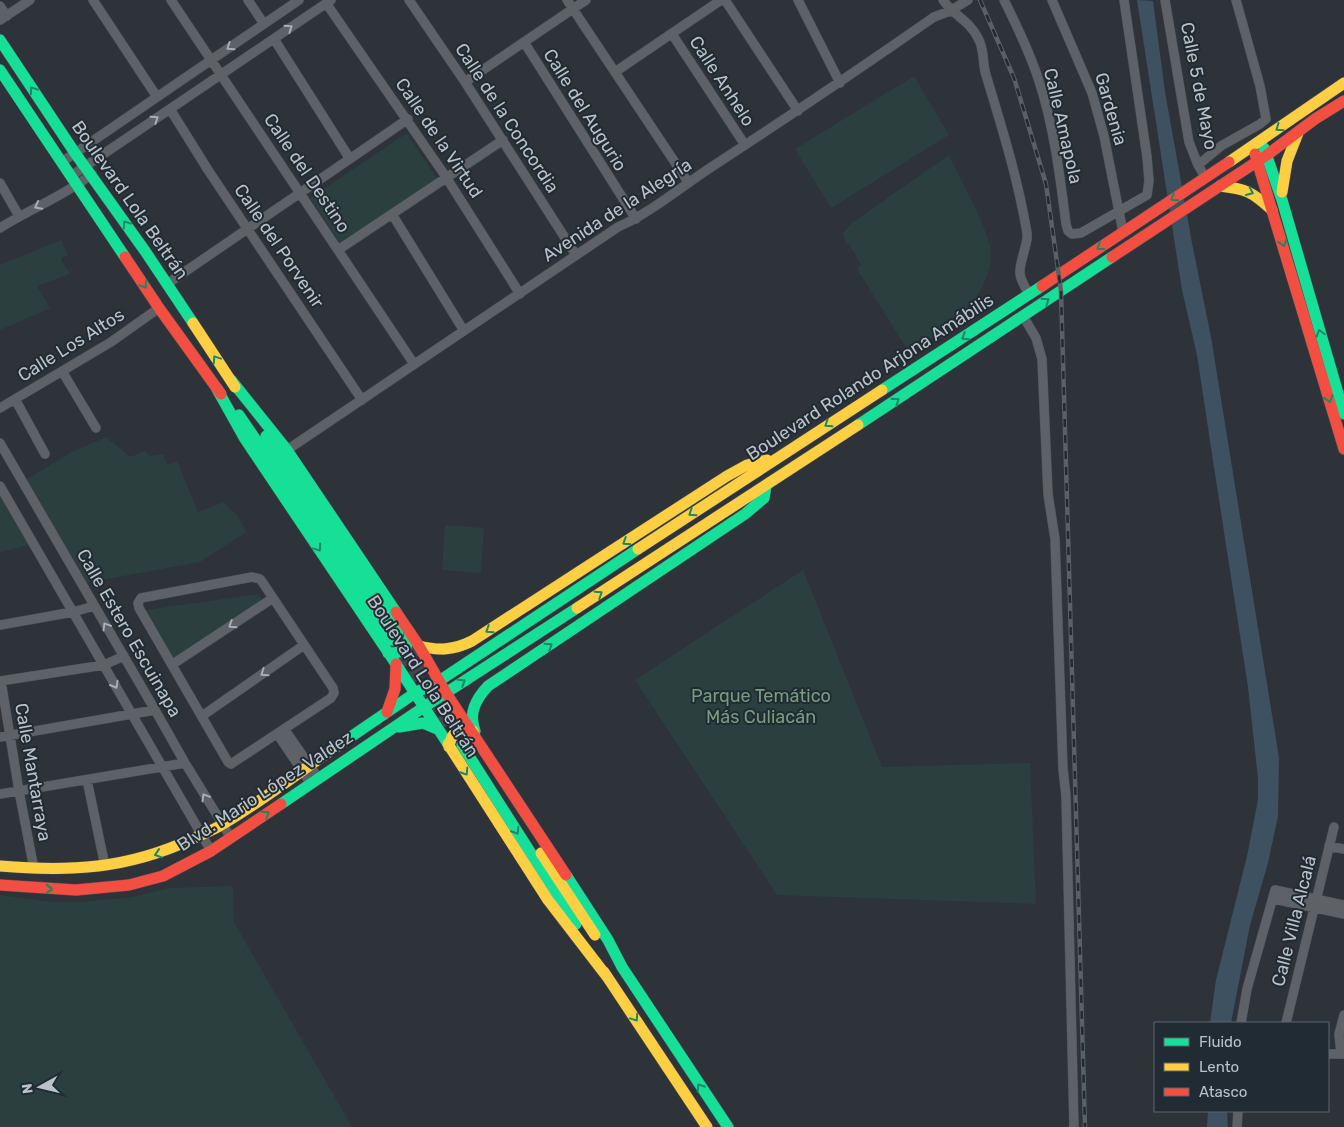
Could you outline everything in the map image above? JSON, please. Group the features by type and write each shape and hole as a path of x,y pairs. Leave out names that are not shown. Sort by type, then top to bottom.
{"main road":[{"name":"Boulevard Lola Beltrán","path":"0,40 167,284 231,380 251,414 400,635"},
{"name":"Boulevard Lola Beltrán","path":"0,70 159,308 216,389 249,429 400,635 419,646 608,978 707,1127"},
{"name":"Boulevard Rolando Arjona Amábilis","path":"413,694 439,681 774,459 1029,294 1344,83"},
{"name":"Boulevard Rolando Arjona Amábilis","path":"423,708 766,486 1194,204 1300,130 1344,102"},
{"path":"1279,216 1284,170 1288,154 1300,130"},
{"path":"1257,143 1344,449"},
{"path":"1262,158 1282,200"},
{"path":"1220,186 1249,190 1256,194 1279,216 1341,395 1344,414"},
{"name":"Boulevard Lola Beltrán","path":"231,380 287,450 400,635"},
{"name":"Boulevard Lola Beltrán","path":"216,389 245,439 396,664 413,694 548,900 608,978"},
{"path":"419,646 444,651 463,646 727,476 747,465 774,459"},
{"path":"471,740 472,716 476,700 488,686 745,514 764,498 766,486"},
{"path":"388,653 401,654 406,650 409,644 400,635"},
{"path":"386,712 394,693 396,664"},
{"name":"Blvd. Mario López Valdez","path":"0,866 34,869 72,869 140,860 166,852 222,825 413,694"},
{"name":"Blvd. Mario López Valdez","path":"0,885 76,890 129,885 163,876 211,851 423,708"},
{"path":"392,729 416,723 423,723 437,729"},
{"path":"449,747 452,734 456,731 468,730 471,740"},
{"name":"Boulevard Lola Beltrán","path":"471,740 608,940 622,967 728,1127"}],"street":[{"path":"0,6 3,18 30,0"},
{"path":"93,0 156,97"},
{"name":"Calle del Destino","path":"171,0 301,192 414,364"},
{"path":"248,0 264,24"},
{"path":"62,162 299,0"},
{"name":"Calle de la Concordia","path":"409,0 503,140 576,255"},
{"path":"567,0 688,182"},
{"path":"465,82 586,0"},
{"path":"615,72 723,0 798,111"},
{"path":"798,0 840,83"},
{"path":"943,0 950,10 966,21 978,38 984,52 985,72 1016,176 1028,236 1019,268 1020,280 1029,294"},
{"name":"Avenida de la Alegría","path":"287,450 618,227 636,219 688,182 840,83 934,17 968,0"},
{"name":"Calle Amapola","path":"1004,0 1036,70 1042,90 1055,149 1068,231 1072,234 1081,233 1118,211"},
{"name":"Gardenia","path":"1052,0 1092,93 1104,136 1123,232"},
{"path":"1118,211 1147,195 1149,181 1143,126 1124,0"},
{"name":"Calle 5 de Mayo","path":"1165,0 1189,142 1205,177"},
{"path":"1198,164 1222,146 1263,121 1266,115 1260,86 1236,0"},
{"path":"0,228 74,181 134,134 329,2"},
{"name":"Calle de la Virtud","path":"329,2 446,177 520,294"},
{"name":"Calle Anhelo","path":"672,34 744,145"},
{"path":"274,39 350,159"},
{"name":"Calle del Augurio","path":"524,42 636,219"},
{"name":"Calle del Porvenir","path":"170,109 247,229 362,400"},
{"path":"124,119 134,134"},
{"path":"167,284 408,119"},
{"path":"338,250 503,140"},
{"path":"0,183 19,216"},
{"path":"392,214 464,331"},
{"name":"Calle Los Altos","path":"0,408 111,342 159,308"},
{"path":"1023,316 1036,338 1042,359 1048,494 1055,538 1063,769 1066,796 1074,1127"},
{"path":"62,371 96,428"},
{"path":"15,399 45,454"},
{"name":"Calle Estero Escuinapa","path":"0,443 185,763 231,838"},
{"path":"0,486 211,851"},
{"path":"252,577 260,579 304,645 333,688 332,698 232,764 228,762 139,608 138,603 141,598 252,577"},
{"path":"173,664 273,598"},
{"path":"0,625 74,612 94,606"},
{"path":"202,716 304,645"},
{"path":"1,681 104,665 124,656"},
{"name":"Calle Mantarraya","path":"1,681 34,869"},
{"path":"0,737 156,710"},
{"path":"281,732 315,782"},
{"path":"0,794 185,763"},
{"path":"87,780 105,866"},
{"name":"Calle Villa Alcalá","path":"1286,1022 1334,827"},
{"path":"1329,846 1344,850"},
{"path":"1241,1022 1247,990 1275,895 1315,903 1344,905"},
{"path":"1315,903 1344,914"},
{"path":"1329,1054 1342,1054 1339,1034 1344,1015"},
{"path":"1238,1112 1238,1127"}],"green space":[{"path":"914,76 949,135 831,208 795,149"},
{"path":"407,133 438,180 342,246 310,198"},
{"path":"949,155 986,232 991,254 989,270 982,287 968,308 950,325 910,354 857,269 861,265 849,244 846,245 843,233 852,223"},
{"path":"61,240 68,255 61,259 70,274 37,286 50,308 0,330 0,265"},
{"path":"106,437 130,457 145,451 149,456 163,454 167,465 177,461 198,512 224,502 237,515 246,532 200,562 85,583 27,479 72,452"},
{"path":"0,489 29,545 0,552"},
{"path":"445,525 484,528 481,573 442,570"},
{"name":"Parque Temático Más Culiacán","path":"803,570 882,767 1030,763 1036,904 777,895 635,680"},
{"path":"259,594 264,604 174,661 145,610"},
{"path":"233,886 234,922 352,1127 0,1127 0,895 51,902 81,902 132,897 169,888"}],"water":[{"path":"1137,0 1153,1 1165,92 1211,337 1279,758 1278,816 1268,863 1250,925 1231,1022 1210,1022 1216,980 1247,856 1258,800 1258,778 1248,687 1197,355 1182,290"},
{"path":"1208,1112 1227,1112 1228,1127 1207,1127"}],"tunnel":[{"path":"398,633 469,741"},
{"path":"392,640 451,729"}],"railway":[{"path":"980,0 1014,78 1046,184 1061,291 1085,1127"}],"traffic: fast":[{"path":"0,40 75,153 145,251 193,323"},
{"path":"0,70 125,257"},
{"path":"1264,148 1282,200 1344,414"},
{"path":"858,425 1112,257"},
{"path":"882,390 1042,286"},
{"path":"231,380 287,450 396,612"},
{"path":"217,389 245,439 448,744"},
{"path":"239,415 392,640"},
{"path":"266,436 398,633"},
{"path":"475,731 472,718 474,707 488,686 745,514 764,498 766,486"},
{"path":"336,747 415,693 439,681 638,549"},
{"path":"281,804 424,707 577,608"},
{"path":"388,653 404,649 408,643 410,633"},
{"path":"399,727 423,723 437,729"},
{"path":"462,745 576,924"},
{"path":"566,875 608,940 622,967 728,1127"}],"traffic: slow":[{"path":"1229,162 1344,83"},
{"path":"1282,192 1287,161 1298,133"},
{"path":"1220,186 1249,192 1272,210"},
{"path":"193,323 235,387"},
{"path":"638,549 882,390"},
{"path":"577,608 858,425"},
{"path":"419,646 446,649 472,641 727,476 747,465 767,460"},
{"path":"449,747 456,732 464,730 473,731"},
{"path":"448,744 548,900 608,978"},
{"path":"0,866 50,869 98,866 144,857 168,849 219,826 336,747"},
{"path":"541,853 595,935"},
{"path":"604,972 707,1127"}],"traffic: jam":[{"path":"1112,257 1267,155 1315,119 1344,101"},
{"path":"1255,154 1344,449"},
{"path":"1042,286 1229,162"},
{"path":"125,257 221,394"},
{"path":"396,612 419,646 446,693 566,875"},
{"path":"387,712 395,689 396,664"},
{"path":"0,885 76,890 129,885 163,876 211,851 281,804"}]}
